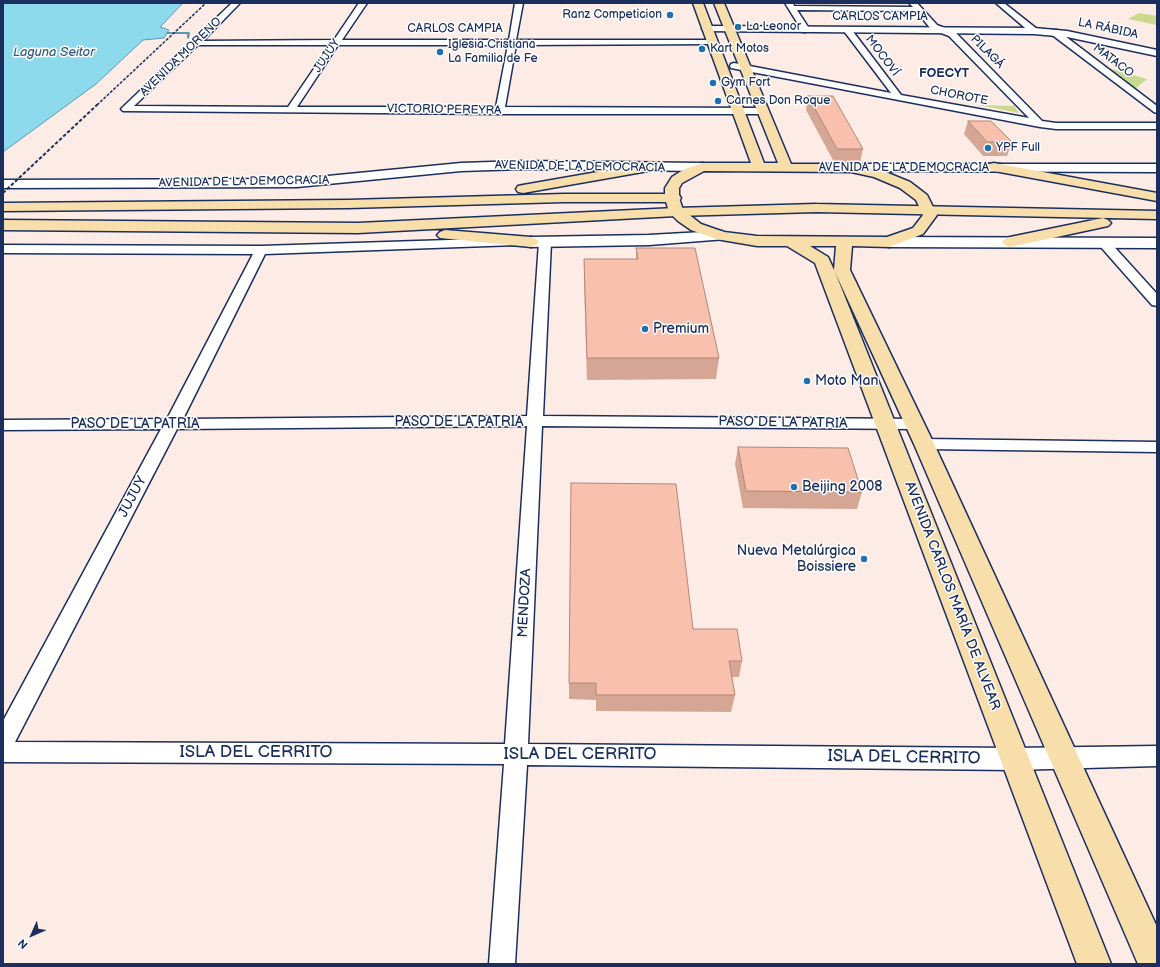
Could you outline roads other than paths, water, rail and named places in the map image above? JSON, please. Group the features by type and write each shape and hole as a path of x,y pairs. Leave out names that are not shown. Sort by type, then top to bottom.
{"main road":[{"path":"698,3 718,30 739,66 756,111 784,162"},
{"path":"709,3 718,30"},
{"path":"719,3 718,30 712,42 757,161"},
{"path":"756,111 756,125"},
{"path":"757,161 758,132 784,162"},
{"name":"AVENIDA DE LA DEMOCRACIA","path":"702,167 757,161 851,168"},
{"path":"467,200 557,182 649,167"},
{"path":"702,167 688,173 678,180 672,188 674,205 683,218 696,227 722,236 757,241 889,242 918,231 930,215 925,204 905,185 892,178 851,168"},
{"path":"994,167 1157,197"},
{"name":"AVENIDA DE LA DEMOCRACIA","path":"925,204 953,197"},
{"name":"AVENIDA DE LA DEMOCRACIA","path":"3,207 348,204 564,198 674,205 816,208 925,204 1157,215"},
{"path":"998,198 1157,205"},
{"name":"AVENIDA DE LA DEMOCRACIA","path":"3,225 358,228 674,205"},
{"path":"1010,242 1139,215"},
{"path":"358,228 538,242"},
{"name":"AVENIDA CARLOS MARÍA DE ALVEAR","path":"792,242 822,260 1094,964"},
{"path":"844,242 842,270 920,434 1156,964"}],"street":[{"name":"AVENIDA MORENO","path":"126,109 197,43 236,3"},
{"name":"JUJUY","path":"291,109 363,3"},
{"path":"500,111 520,3"},
{"path":"1000,3 1034,31"},
{"path":"790,6 916,6"},
{"path":"790,6 806,30"},
{"name":"PILAGÁ","path":"916,6 934,27 952,34 1040,124"},
{"name":"CARLOS CAMPIA","path":"718,30 943,30 1054,32"},
{"name":"MOCOVÍ","path":"848,31 898,96"},
{"name":"LA RÁBIDA","path":"1054,32 1157,53"},
{"name":"MATACO","path":"1054,32 1157,110"},
{"name":"CARLOS CAMPIA","path":"197,43 712,42"},
{"name":"CHOROTE","path":"739,66 1040,124 1056,126 1157,126"},
{"name":"VICTORIO PEREYRA","path":"126,109 756,111"},
{"name":"AVENIDA DE LA DEMOCRACIA","path":"3,184 297,183 486,166 702,167"},
{"name":"AVENIDA DE LA DEMOCRACIA","path":"851,168 1157,168"},
{"path":"4,250 261,250 649,240 722,236"},
{"name":"MENDOZA","path":"502,964 516,754 535,421 538,242"},
{"path":"889,242 1157,243"},
{"path":"1104,243 1157,302"},
{"name":"JUJUY","path":"3,743 172,424 261,250"},
{"name":"PASO DE LA PATRIA","path":"3,425 535,421 886,424 920,434 1157,447"},
{"name":"ISLA DEL CERRITO","path":"3,752 516,754 1014,759 1157,756"}],"water":[{"name":"Laguna Seitor","path":"3,3 183,3 160,27 169,30 164,38 143,40 96,84 3,152"}],"waterway":[{"path":"167,33 189,33 188,38"}],"railway":[{"path":"97,105 206,3"},
{"path":"3,193 98,104"}],"place":[{"name":"Ranz Competicion","path":"670,15"},
{"name":"La Leonor","path":"738,27"},
{"name":"Kart Motos","path":"702,49"},
{"name":"Iglesia Cristiana La Familia de Fe","path":"440,52"},
{"name":"Gym Fort","path":"713,83"},
{"name":"Carnes Don Roque","path":"718,101"},
{"name":"YPF Full","path":"988,148"},
{"name":"Premium","path":"645,329"},
{"name":"Moto Man","path":"807,381"},
{"name":"Beijing 2008","path":"794,487"},
{"name":"Nueva Metalúrgica Boissiere","path":"864,559"}],"district":[{"name":"FOECYT","path":"944,74"}]}
